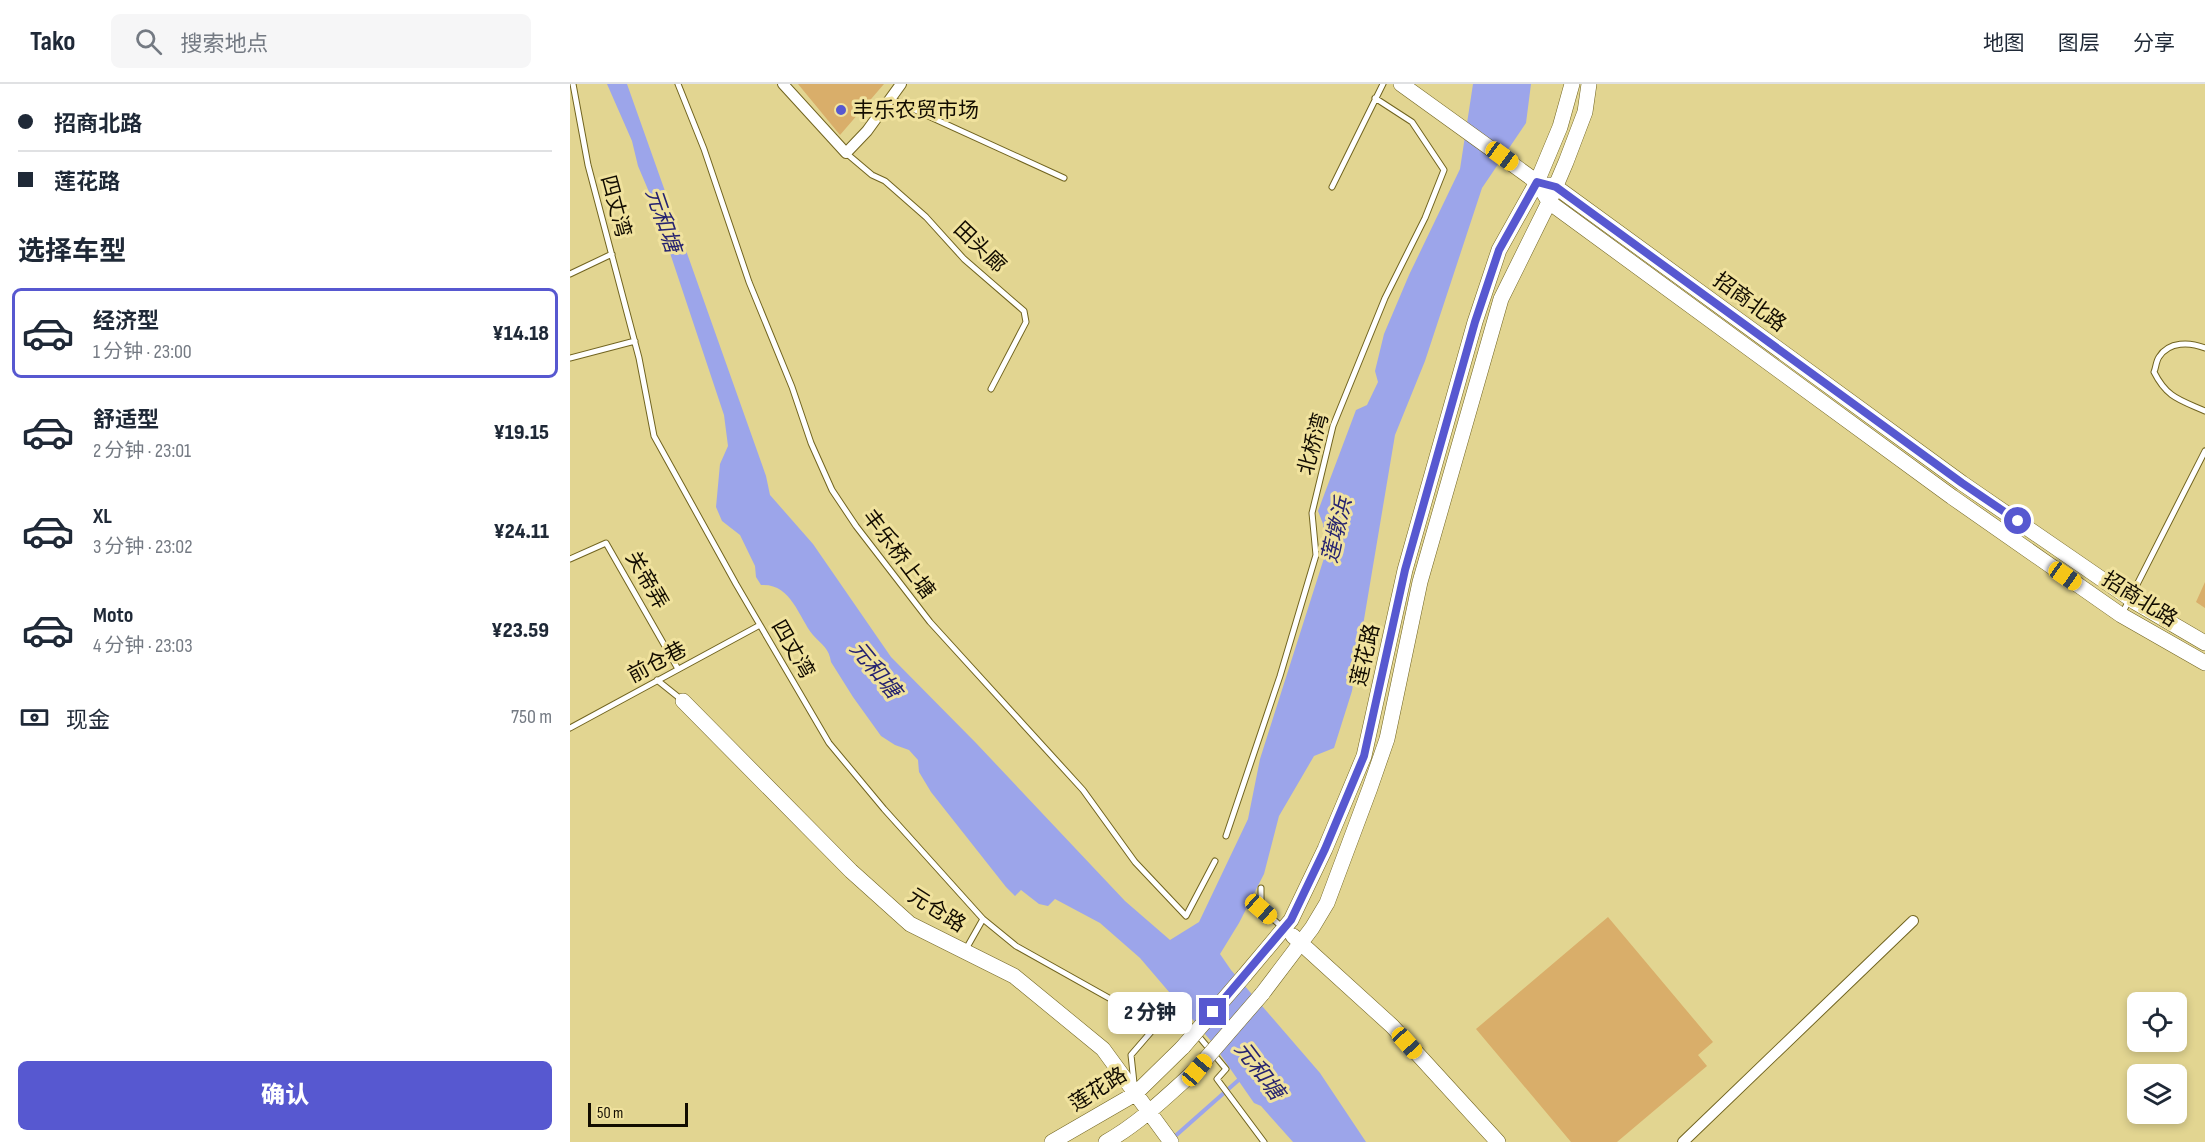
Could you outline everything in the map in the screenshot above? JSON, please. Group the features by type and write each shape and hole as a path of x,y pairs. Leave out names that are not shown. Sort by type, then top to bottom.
{"street":[{"path":"783,84 846,153 867,131 901,84"},
{"name":"招商北路","path":"1401,84 1537,182 1556,187 1962,483 2130,599 2205,643"},
{"name":"莲花路","path":"1052,1142 1135,1094 1183,1047 1291,920 1325,849 1364,756 1405,570 1475,322 1499,250 1537,182 1560,127 1572,84"},
{"name":"莲花路","path":"1106,1142 1149,1112 1197,1070 1262,994 1327,903 1383,749 1420,582 1480,365 1501,299 1556,187 1585,112 1589,84"},
{"name":"招商北路","path":"1537,182 1549,202 1952,497 2121,615 2205,663"},
{"name":"元仓路","path":"683,701 851,871 910,924 1014,976 1102,1049 1169,1139"},
{"path":"1683,1142 1912,921"},
{"path":"1284,929 1392,1026 1498,1142"}],"lane":[{"name":"四丈湾","path":"573,84 588,165 635,341 654,436 829,743 884,809 983,919 1016,946 1157,1024"},
{"name":"丰乐桥上塘","path":"678,84 704,148 748,282 792,387 811,443 832,490 856,526 930,622 1083,790 1135,862 1186,916 1215,861"},
{"path":"1332,187 1383,84"},
{"name":"北桥湾","path":"1226,836 1280,676 1316,555 1312,513 1333,426 1385,298 1425,218 1444,170 1412,122 1375,98"},
{"path":"890,99 1064,178"},
{"name":"田头廊","path":"846,153 872,175 885,181 926,217 964,259 1024,311 1026,322 991,389"},
{"path":"570,274 612,254"},
{"path":"570,358 635,341"},
{"path":"2205,348 2184,343 2171,347 2159,357 2154,372 2162,388 2175,398 2205,411"},
{"path":"2121,615 2205,451"},
{"name":"关帝弄","path":"570,560 606,543 678,669"},
{"name":"前仓巷","path":"570,728 760,625"},
{"name":"元仓路","path":"657,680 683,701"},
{"path":"1261,888 1261,909 1284,929"},
{"path":"965,951 983,919"},
{"path":"1135,1094 1131,1055 1157,1024 1175,1008 1226,1069 1217,1079 1264,1142"}],"water":[{"path":"607,84 627,84 766,476 770,495 813,544 891,657 976,743 1125,901 1170,940 1199,922 1248,819 1260,759 1325,555 1323,524 1318,511 1356,410 1367,405 1378,382 1375,371 1384,334 1409,275 1460,169 1473,84 1531,84 1526,123 1482,188 1425,361 1395,435 1352,691 1334,748 1314,756 1279,816 1264,874 1220,954 1231,970 1320,1073 1366,1142 1293,1142 1261,1106 1254,1103 1211,1041 1140,958 1100,923 1055,899 1048,906 1039,904 1021,890 1015,896 931,792 919,772 918,760 909,750 881,736 831,662 827,650 813,635 793,602 780,589 761,585 756,577 755,566 740,535 722,521 716,507 720,464 728,446 724,415 652,199 638,166 632,141"}],"building":[{"name":"丰乐农贸市场","path":"798,84 884,84 840,135"},
{"path":"2205,582 2205,608 2196,602"},
{"path":"1608,917 1713,1042 1698,1055 1707,1066 1617,1142 1571,1142 1476,1029"}],"waterway":[{"name":"元和塘","path":"1173,1138 1242,1077"}],"place":[{"name":"丰乐农贸市场","path":"841,110"}],"route":[{"path":"1213,1012 1291,920 1325,849 1364,756 1405,570 1475,322 1499,250 1537,182 1556,187 1962,483 2018,521"}],"water label":[{"name":"莲墩浜","path":"1336,530"}]}
